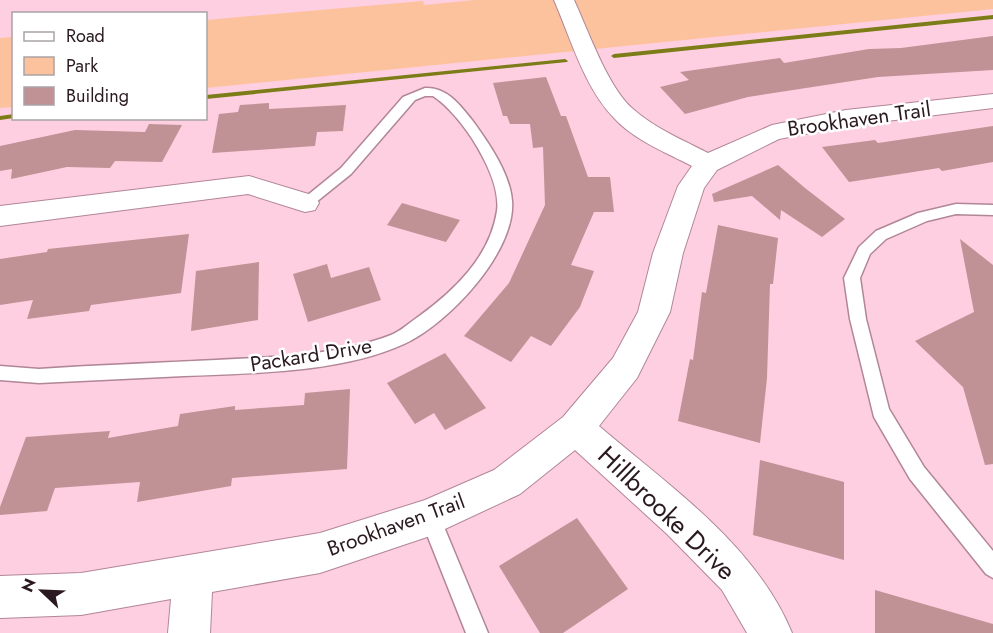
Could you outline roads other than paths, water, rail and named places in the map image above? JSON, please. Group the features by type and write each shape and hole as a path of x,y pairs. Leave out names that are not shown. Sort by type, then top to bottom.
{"street":[{"path":"564,0 603,87 623,114 650,134 708,164"},
{"name":"Brookhaven Trail","path":"0,597 81,594 320,553 430,517 507,482 576,428 625,368 654,312 679,217 691,186 708,164 772,133 846,118 993,101"},
{"name":"Packard Drive","path":"0,216 249,185 305,203"},
{"name":"Hillbrooke Drive","path":"576,428 681,521 736,576 771,633"},
{"path":"189,633 193,574"}],"lane":[{"name":"Packard Drive","path":"0,373 39,376 273,364 351,353 398,339 432,317 467,286 487,257 499,230 505,202 499,177 469,126 447,99 436,93 421,92 408,100 346,171 305,203"},
{"path":"993,210 956,209 923,217 881,235 864,251 852,278 858,319 880,411 917,473 993,567"},
{"path":"430,517 477,633"}],"waterway":[{"path":"614,56 993,17"},
{"path":"207,97 565,61"},
{"path":"0,118 12,116"}]}
